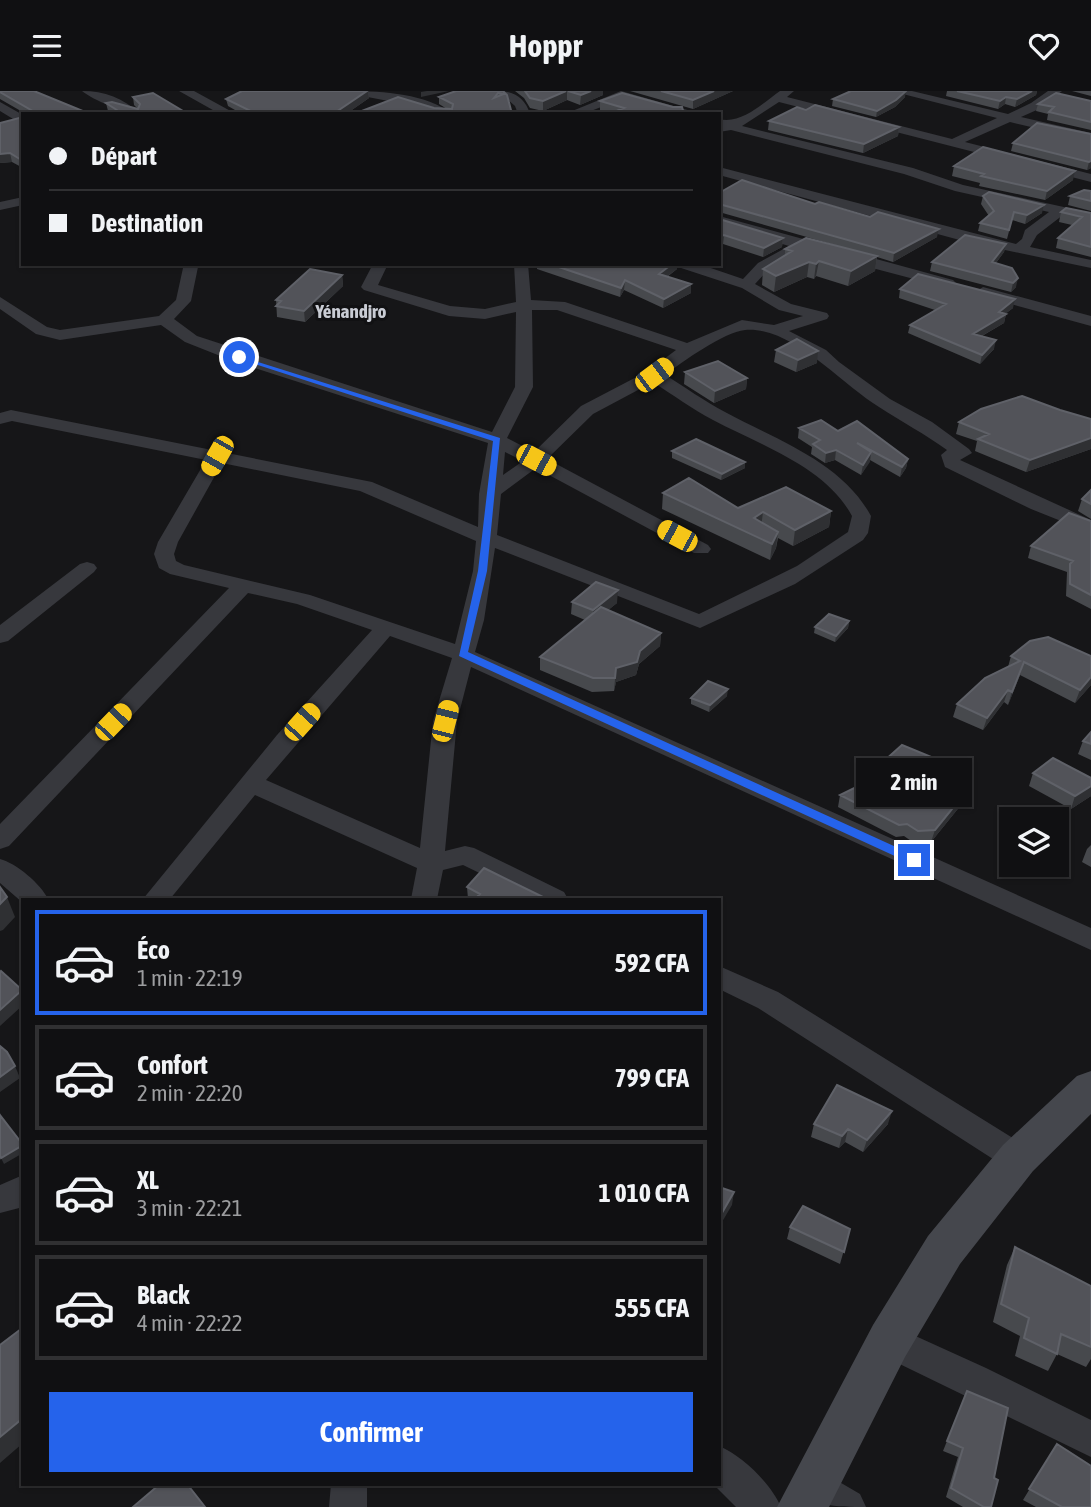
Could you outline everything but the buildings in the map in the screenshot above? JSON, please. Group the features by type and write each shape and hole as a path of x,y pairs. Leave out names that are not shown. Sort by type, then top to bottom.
{"main road":[{"path":"820,1499 889,1341 943,1250 1018,1158 1091,1088"}],"street":[{"path":"88,91 119,103 131,112"},
{"path":"185,91 203,94 227,112"},
{"path":"357,91 422,104 441,112"},
{"path":"505,91 521,105 523,112"},
{"path":"897,91 1091,137"},
{"path":"576,112 626,93 681,112"},
{"path":"954,142 1035,106 1052,93"},
{"path":"723,126 784,95 1091,178"},
{"path":"398,110 447,96"},
{"path":"0,106 21,120"},
{"path":"723,126 908,171 960,188 1091,217"},
{"path":"721,172 972,239 1021,247 1091,264"},
{"path":"1021,247 1029,240 1030,233 1059,211"},
{"path":"721,221 802,245 1091,321"},
{"path":"747,285 750,278 773,260 802,245"},
{"path":"0,302 42,331 60,335 164,320 183,301 190,266"},
{"path":"380,266 369,287 449,311 485,314 524,305 559,305 688,349"},
{"path":"424,898 431,864 445,721 473,620 487,538 489,494 497,440 524,387 521,266"},
{"path":"689,266 747,285 785,307 821,316 775,330"},
{"path":"164,320 191,339 239,357 497,440 701,549"},
{"path":"489,494 536,460 587,410 654,375 688,349 742,325 775,330 820,353 832,366 884,403 926,426 963,453 950,455 952,463 1038,505 1091,527"},
{"path":"4,414 365,486 487,538 700,622 815,565 857,534 863,521 859,508 848,493 778,444 718,415 654,375"},
{"path":"217,456 164,554 166,564 177,570 303,599 462,654 1091,940"},
{"path":"0,636 87,568"},
{"path":"0,840 244,585"},
{"path":"157,898 250,783 387,627"},
{"path":"250,783 431,864 465,855 553,898"},
{"path":"0,868 34,898"},
{"path":"721,978 768,1000 1018,1158"},
{"path":"0,1199 21,1190"},
{"path":"889,1341 1091,1439"},
{"path":"721,1466 762,1507"},
{"path":"348,1507 349,1486"}],"district":[{"name":"Yénandjro","path":"351,311"}],"route":[{"path":"239,357 497,440 482,571 473,620 462,654 914,860"}]}
